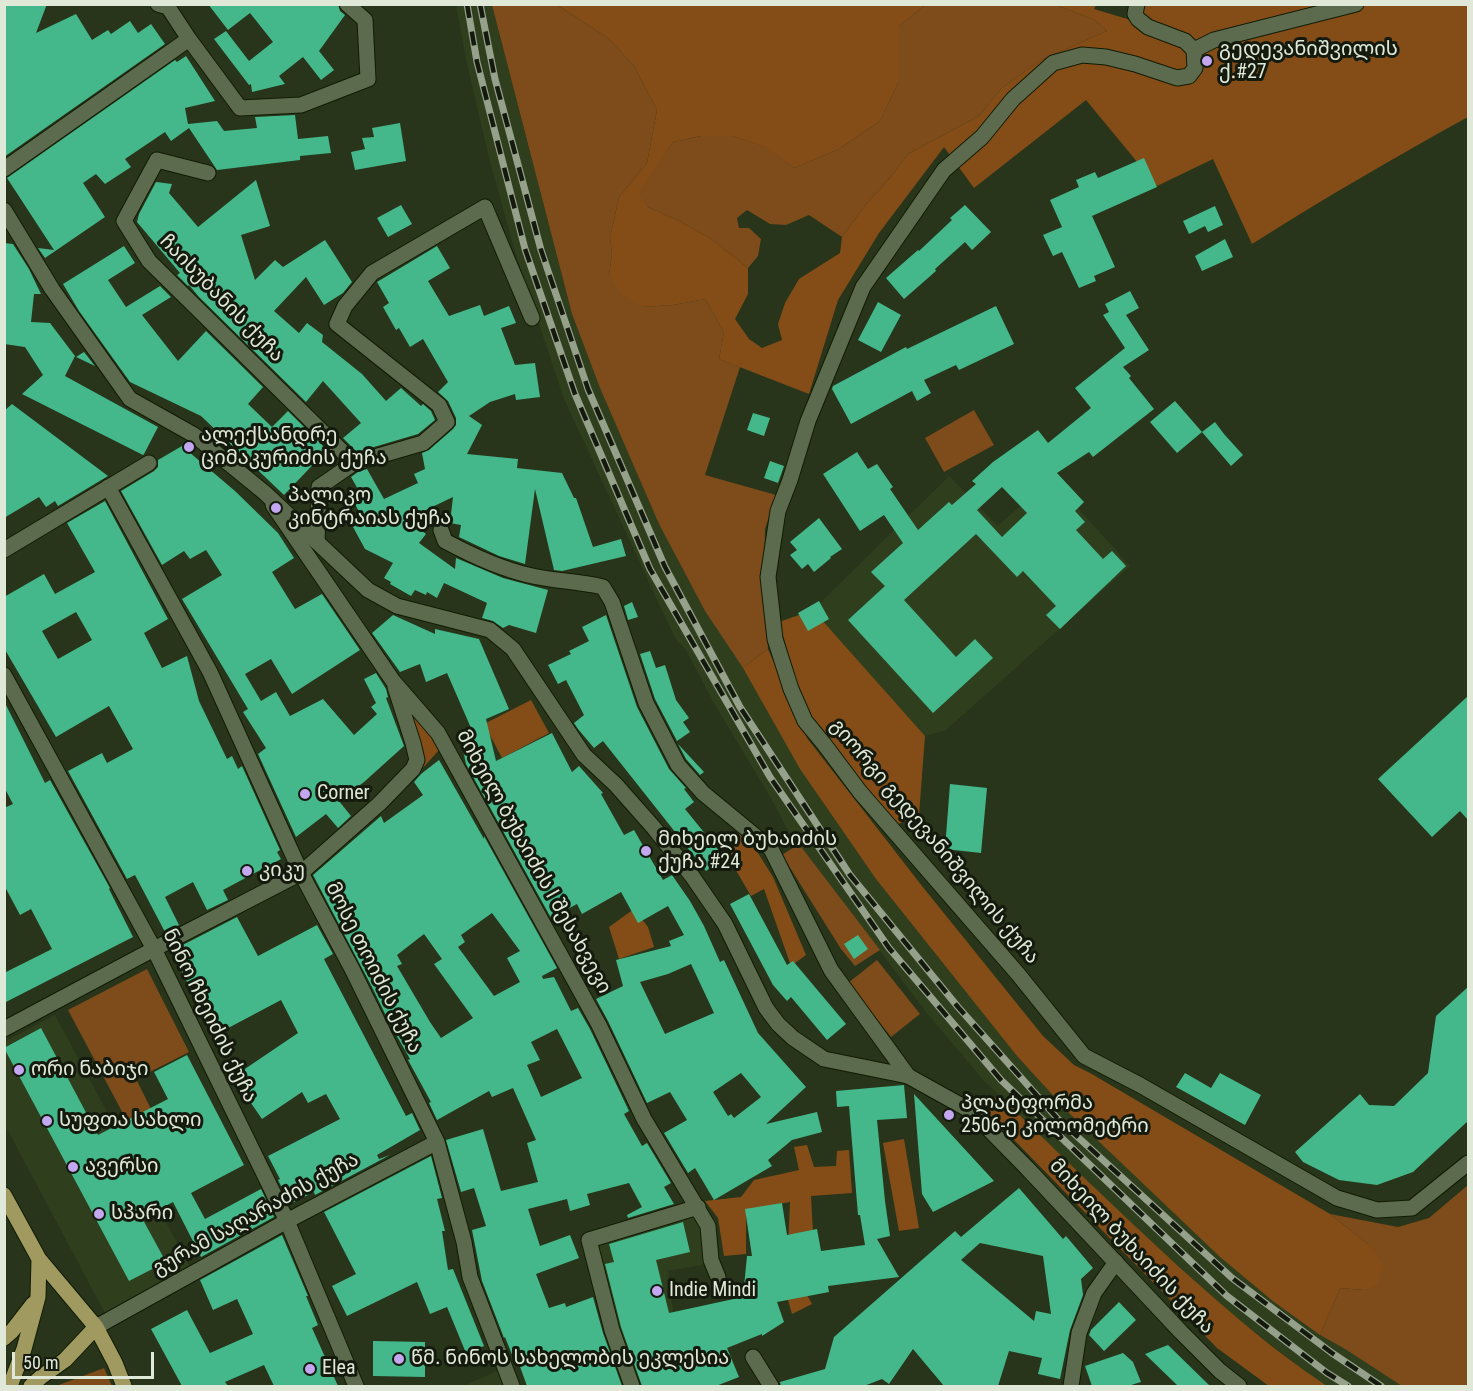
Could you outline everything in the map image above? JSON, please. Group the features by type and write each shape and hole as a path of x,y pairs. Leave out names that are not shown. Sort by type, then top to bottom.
{"main road":[{"path":"4,1195 39,1259 96,1327 124,1386"},
{"path":"10,1386 24,1349 38,1297 39,1259"},
{"path":"4,1338 38,1297"},
{"path":"36,1382 65,1360 96,1327"}],"street":[{"path":"158,4 168,7 240,108 301,105 368,80 365,20 347,4"},
{"path":"1137,4 1135,15 1137,19 1148,27 1185,41 1194,50 1214,40 1356,4"},
{"path":"4,169 189,39"},
{"name":"გიორგი გედევანიშვილის ქუჩა","path":"1194,50 1195,68 1189,76 1177,78 1106,57 1082,56 1053,63 1013,99 982,137 944,170 863,287 808,421 776,522 768,577 775,639 791,689 805,722 860,792 1018,974 1084,1056 1140,1085 1337,1198 1377,1210 1412,1208 1468,1163"},
{"name":"ჩაისუბანის ქუჩა","path":"208,173 157,160 124,221 149,261 354,463"},
{"path":"317,542 319,488 354,463 423,443 447,422 438,405 337,324 345,306 372,273 485,207 532,318"},
{"name":"მიხეილ ბუხაიძის ქუჩა","path":"4,210 52,290 130,399 194,435 265,493 368,590 397,606 490,630 513,649 584,755 616,785 692,876 725,924 766,1008 778,1024 793,1038 824,1059 908,1076 971,1111 1181,1332 1220,1371 1239,1386"},
{"path":"4,550 148,463"},
{"name":"მოსე თოიძის ქუჩა","path":"108,487 210,672 301,873 360,984 437,1142 464,1242 470,1277 512,1386"},
{"name":"მიხეილ ბუხაიძის I შესახვევი","path":"265,493 393,681 438,733 599,1025 644,1119 708,1226 711,1260 718,1277"},
{"path":"441,530 445,541 474,557 528,575 603,587 612,602 646,703 678,765 703,793 771,849 831,970 908,1076"},
{"name":"ნინო ჩხეიძის ქუჩა","path":"4,675 154,949 287,1221 356,1386"},
{"path":"4,1029 301,873 379,804 412,769 417,760 393,681"},
{"name":"გურამ საღარაძის ქუჩა","path":"96,1327 287,1221 437,1142"},
{"path":"632,1386 612,1330 589,1240 698,1207"},
{"path":"1071,1386 1079,1333 1094,1293 1116,1262"},
{"path":"753,1357 771,1386"}],"shaded area":[{"path":"1203,4 1210,6 1221,4 1468,5 1468,117 1413,147 1252,244 1213,159 1157,186 1086,100 974,188 944,147 879,233 838,300 809,394 719,359 724,332 705,299 673,305 642,307 621,295 609,275 612,254 610,238 619,197 647,163 657,110 634,66 608,38 557,5 925,5 899,26 899,81 880,121 839,149 794,168 766,147 732,136 701,136 673,142 639,193 648,207 710,238 748,268 748,294 735,319 749,339 762,348 782,340 778,324 785,303 799,279 840,253 842,237 908,154 979,116 1002,88 1041,60 1107,31 1095,20 1056,5 1096,5 1094,9 1134,21 1142,5"},
{"path":"456,5 492,5 572,314 600,388 659,524 705,611 743,668 800,769 876,879 1017,1056 1070,1114 1220,1257 1274,1302 1320,1335 1402,1386 1327,1386 1226,1309 1109,1203 985,1082 926,1012 786,827 715,705 686,650 675,638 564,399 516,255 489,158"},
{"path":"492,5 557,5 608,38 634,66 657,110 647,163 619,197 610,238 612,254 609,275 642,307 673,305 705,299 724,332 719,359 740,367 705,475 776,495 765,529 764,595 768,649 743,668 705,611 659,524 600,388 572,314"},
{"path":"925,5 1056,5 1095,20 1107,31 1041,60 1002,88 979,116 908,154 842,237 809,215 786,225 770,224 747,210 737,218 739,228 749,228 761,239 758,256 748,268 710,238 648,207 638,193 673,142 701,136 732,136 767,147 794,168 839,149 880,121 899,81 899,26"},
{"path":"974,410 994,445 944,472 925,438"},
{"path":"949,476 998,526 1051,478 1130,566 946,730 925,736 813,610"},
{"path":"813,610 925,736 919,815 896,825 805,710 779,622"},
{"path":"768,649 807,738 1043,1036 1074,1065 1330,1214 1368,1244 1384,1265 1378,1284 1364,1290 1340,1288 1320,1335 1274,1302 1220,1257 1070,1114 1017,1056 876,879 800,769 743,668"},
{"path":"405,700 429,730 440,749 420,771"},
{"path":"531,700 549,733 502,758 484,724"},
{"path":"737,831 758,853 773,877 806,955 791,966 764,889 751,896 720,843"},
{"path":"799,844 880,950 855,966 841,949 782,855"},
{"path":"634,909 648,927 654,947 619,959 609,927"},
{"path":"877,960 920,1014 891,1037 848,983"},
{"path":"147,969 189,1052 136,1079 151,1109 127,1121 68,1010"},
{"path":"55,1015 191,1269 107,1317 5,1125 4,1042"},
{"path":"999,1095 1110,1203 1196,1282 1269,1344 1327,1386 1269,1386 1217,1348 983,1108"},
{"path":"904,1139 919,1228 899,1231 883,1143"},
{"path":"807,1145 814,1167 836,1166 837,1151 849,1150 852,1193 811,1196 813,1232 800,1282 812,1304 792,1314 786,1293 790,1202 746,1210 746,1254 724,1256 718,1218 705,1201 741,1197 754,1180 799,1170 794,1147"},
{"path":"1468,1185 1468,1386 1402,1386 1320,1335 1340,1288 1364,1290 1368,1244 1330,1214 1398,1227 1429,1218"},
{"path":"707,1209 712,1217 719,1262 668,1271 677,1344 627,1357 595,1244"},
{"path":"104,1368 112,1386 56,1386"},
{"path":"497,1371 503,1386 463,1386"}],"building":[{"path":"4,4 47,4 36,33 76,14 92,40 108,30 111,34 130,21 138,33 151,24 165,44 4,157"},
{"path":"208,4 338,4 340,11 345,15 319,51 334,70 321,80 303,57 279,76 285,84 252,92 251,84 249,85 214,39 226,31 249,61 273,42 250,13 228,30"},
{"path":"186,56 215,101 185,108 188,124 217,121 224,131 257,128 255,117 295,115 298,139 328,136 331,153 300,156 300,160 217,170 189,128 171,141 165,132 125,159 131,167 105,184 96,174 83,183 105,217 45,258 38,248 54,250 7,178 175,60 177,62"},
{"path":"400,123 406,161 355,170 351,152 365,149 362,138 374,137 372,128"},
{"path":"1144,158 1157,187 1092,216 1115,267 1094,276 1096,281 1079,288 1062,252 1053,256 1043,235 1062,227 1050,200 1079,187 1076,180 1095,172 1098,178"},
{"path":"256,180 270,226 241,235 255,280 275,260 283,267 325,240 352,282 343,293 324,305 306,277 274,311 299,333 307,323 323,335 322,342 362,374 386,401 401,388 421,406 423,404 431,411 435,420 418,434 357,452 343,438 361,423 323,381 306,402 177,275 180,273 137,222 156,182 172,184 169,193 198,227"},
{"path":"401,205 412,224 388,237 377,218"},
{"path":"965,205 991,232 972,250 965,242 904,299 886,278 919,251"},
{"path":"1215,206 1223,225 1208,232 1205,226 1189,234 1183,221"},
{"path":"1225,239 1233,257 1202,271 1195,256"},
{"path":"4,243 13,244 41,294 34,294 31,322 50,323 75,356 65,376 158,427 143,455 22,394 43,375 25,347 4,344"},
{"path":"124,246 135,263 108,280 126,307 160,286 171,297 142,315 178,361 206,331 263,387 248,404 272,427 288,411 327,450 284,495 201,416 130,382 79,311 63,284"},
{"path":"437,246 450,268 428,281 449,316 480,305 484,316 509,306 516,323 501,328 515,365 535,363 540,397 516,400 515,394 490,402 469,416 482,425 467,454 518,459 517,468 562,473 576,498 593,547 621,539 626,556 562,571 554,570 535,489 525,564 499,556 459,537 461,525 450,523 453,497 407,519 426,534 419,543 455,569 456,558 503,578 548,590 536,633 509,625 503,628 493,621 482,618 487,603 444,583 437,598 427,592 426,595 415,590 411,596 390,584 391,582 384,578 393,563 365,549 353,527 359,523 355,516 360,513 350,496 359,491 351,477 367,469 384,499 418,483 414,474 425,469 422,453 429,450 456,425 456,418 448,401 438,392 448,382 423,339 410,347 399,328 396,330 383,307 389,303 377,282"},
{"path":"1130,291 1139,308 1126,315 1149,350 1123,367 1154,409 1093,457 1089,452 1057,473 1084,502 1075,511 1085,522 1076,530 1103,559 1112,551 1126,566 1060,629 1046,615 1056,606 1023,571 1017,577 976,534 904,600 956,657 975,639 993,658 933,713 848,620 885,586 871,572 903,543 884,515 860,531 823,474 857,452 868,469 877,464 893,487 890,489 918,530 949,502 952,505 976,484 972,481 993,462 1038,430 1048,443 1091,408 1075,388 1125,348 1103,315 1109,312 1105,304","holes":["1002,487 1027,513 1002,537 977,510"]},
{"path":"878,302 901,315 881,352 858,340"},
{"path":"996,306 1014,344 959,370 956,365 924,380 931,393 917,401 912,391 851,424 832,389 833,386 906,347 907,349"},
{"path":"84,352 95,366 76,357"},
{"path":"1175,401 1202,432 1177,453 1150,422"},
{"path":"12,404 108,476 58,506 55,501 46,507 39,497 4,518 4,411"},
{"path":"753,413 770,418 764,436 747,430"},
{"path":"1215,422 1243,455 1231,466 1202,432"},
{"path":"182,446 235,491 278,533 294,558 272,572 295,609 322,594 360,650 292,694 271,659 245,674 261,701 276,692 290,716 323,699 354,735 377,714 371,707 376,703 364,679 376,673 386,689 388,697 386,698 404,746 339,801 351,816 338,828 326,814 296,837 258,754 266,748 243,712 248,709 182,599 222,575 206,550 190,559 184,551 162,565 121,491 154,471 158,467 158,460"},
{"path":"770,461 784,466 778,483 764,478"},
{"path":"105,501 168,619 144,633 162,668 187,656 199,701 227,759 232,756 238,769 242,766 280,850 277,852 281,859 223,890 228,900 207,910 193,882 165,897 179,925 165,932 135,875 127,879 68,771 102,753 107,763 133,749 109,706 56,737 4,648 4,597 44,574 55,594 95,572 67,523","holes":["76,612 92,640 58,659 42,631"]},
{"path":"819,518 842,549 814,572 808,564 802,569 790,555 797,550 790,542"},
{"path":"819,601 829,619 808,631 798,613"},
{"path":"632,602 638,617 628,620 624,606"},
{"path":"393,615 435,634 435,629 479,639 509,709 486,719 496,761 552,733 572,772 579,766 603,793 601,794 624,835 634,830 663,880 672,875 704,926 720,962 724,960 758,1033 806,1087 766,1124 817,1112 822,1132 792,1140 768,1160 772,1166 714,1200 695,1168 688,1173 664,1133 687,1120 670,1092 647,1103 596,999 623,986 616,960 671,946 669,941 684,935 668,906 638,923 621,892 582,914 577,904 551,918 466,764 461,741 467,740 465,730 471,728 447,673 426,682 420,664 400,672 372,633","holes":["691,964 714,1013 665,1034 640,982","741,1073 761,1097 734,1118 731,1114 728,1116 713,1092"]},
{"path":"606,615 637,707 669,769 686,788 684,789 694,802 685,809 724,857 706,871 603,741 594,748 578,729 574,723 584,715 566,680 558,684 548,665 571,654 569,651 589,641 582,627"},
{"path":"650,651 656,668 665,665 676,700 689,718 683,722 690,732 677,741 655,699 640,654"},
{"path":"1468,696 1468,820 1460,811 1432,837 1378,779"},
{"path":"4,701 45,783 50,780 110,888 133,937 4,1003 4,973 52,949 31,909 20,915 4,885 4,808 13,804 4,787"},
{"path":"678,744 704,772 700,775 686,759"},
{"path":"439,760 557,968 542,976 543,979 554,977 571,1011 578,1008 629,1111 624,1114 642,1146 647,1143 671,1183 664,1187 674,1204 628,1218 627,1215 642,1207 629,1183 587,1194 590,1205 570,1211 567,1199 528,1209 540,1246 570,1235 579,1258 536,1274 549,1308 565,1303 566,1307 593,1297 622,1386 527,1386 518,1361 515,1362 504,1338 482,1281 472,1230 486,1226 474,1188 461,1192 446,1140 483,1129 501,1191 538,1182 527,1143 536,1140 513,1088 492,1097 489,1091 437,1120 429,1103 431,1102 408,1060 410,1059 313,875 381,816 384,823 423,795 414,782","holes":["492,913 520,951 507,958 520,982 494,996 458,947 465,942 461,935","424,934 442,959 434,964 473,1018 441,1038 397,966 402,964 397,955","557,1029 582,1078 541,1097 527,1065 540,1060 531,1042"]},
{"path":"950,784 987,788 981,853 945,849"},
{"path":"749,894 787,965 793,961 846,1024 827,1040 791,997 787,1001 773,985 730,904"},
{"path":"237,917 258,956 317,925 333,954 324,959 326,963 406,1116 412,1113 420,1130 377,1155 379,1159 390,1155 315,1195 314,1192 290,1204 268,1156 340,1119 326,1094 308,1103 302,1092 262,1119 233,1077 298,1033 281,1000 215,1035 171,951"},
{"path":"858,935 868,949 854,959 844,944"},
{"path":"1468,987 1468,1121 1413,1172 1377,1185 1339,1180 1303,1162 1295,1152 1360,1094 1369,1105 1394,1106 1428,1073 1436,1016"},
{"path":"41,1028 98,1135 168,1099 154,1072 187,1055 244,1165 191,1193 205,1219 261,1189 274,1217 201,1257 173,1202 142,1218 166,1262 129,1281 4,1048"},
{"path":"1185,1073 1211,1088 1220,1073 1261,1095 1245,1125 1176,1087"},
{"path":"904,1085 907,1118 877,1120 890,1236 877,1239 899,1277 828,1286 829,1292 777,1302 784,1322 762,1336 762,1334 727,1348 739,1377 716,1386 642,1386 621,1327 605,1264 614,1262 609,1244 683,1222 690,1252 656,1260 669,1313 743,1297 747,1256 752,1256 745,1209 782,1203 787,1235 817,1229 821,1251 865,1245 860,1215 858,1215 849,1106 837,1107 836,1091"},
{"path":"914,1094 994,1181 933,1212 922,1194"},
{"path":"431,1156 442,1198 437,1199 445,1231 442,1231 448,1270 453,1269 484,1346 466,1353 447,1307 430,1314 417,1282 347,1316 332,1286 356,1274 324,1212"},
{"path":"1019,1188 1063,1239 1066,1236 1093,1268 1081,1279 1083,1295 1070,1330 1060,1379 1038,1374 1042,1358 1009,1351 998,1386 944,1386 913,1349 889,1384 882,1379 864,1386 781,1386 780,1382 825,1369 834,1337 955,1231 961,1237","holes":["980,1243 1043,1256 1051,1314 1036,1311 1034,1321 961,1260"]},
{"path":"282,1235 318,1325 312,1328 338,1386 274,1386 264,1365 225,1382 228,1386 182,1386 151,1329 187,1310 210,1353 253,1334 237,1299 213,1310 200,1280"},
{"path":"1119,1302 1136,1320 1104,1351 1089,1335 1091,1330"},
{"name":"წმ. ნინოს სახელობის ეკლესია","path":"373,1341 425,1342 425,1377 373,1376"},
{"path":"1168,1345 1210,1386 1178,1386 1145,1354"},
{"path":"1123,1353 1133,1362 1141,1382 1128,1386 1092,1386 1085,1366"}],"railway":[{"path":"467,4 477,62 525,249 575,394 650,569 770,777 889,948 1001,1080 1227,1296 1327,1373 1348,1386"},
{"path":"480,4 495,79 541,250 588,389 665,567 740,707 850,875 958,1007 1057,1118 1232,1278 1332,1353 1381,1386"}],"place":[{"name":"გედევანიშვილის ქ.#27","path":"1207,61"},
{"name":"ალექსანდრე ციმაკურიძის ქუჩა","path":"189,447"},
{"name":"პალიკო კინტრაიას ქუჩა","path":"276,508"},
{"name":"Corner","path":"305,794"},
{"name":"მიხეილ ბუხაიძის ქუჩა #24","path":"646,851"},
{"name":"კიკუ","path":"247,871"},
{"name":"ორი ნაბიჯი","path":"19,1070"},
{"name":"პლატფორმა 2506-ე კილომეტრი","path":"949,1115"},
{"name":"სუფთა სახლი","path":"47,1121"},
{"name":"ავერსი","path":"73,1167"},
{"name":"სპარი","path":"99,1214"},
{"name":"Indie Mindi","path":"657,1291"},
{"name":"წმ. ნინოს სახელობის ეკლესია","path":"399,1359"},
{"name":"Elea","path":"310,1369"}]}
